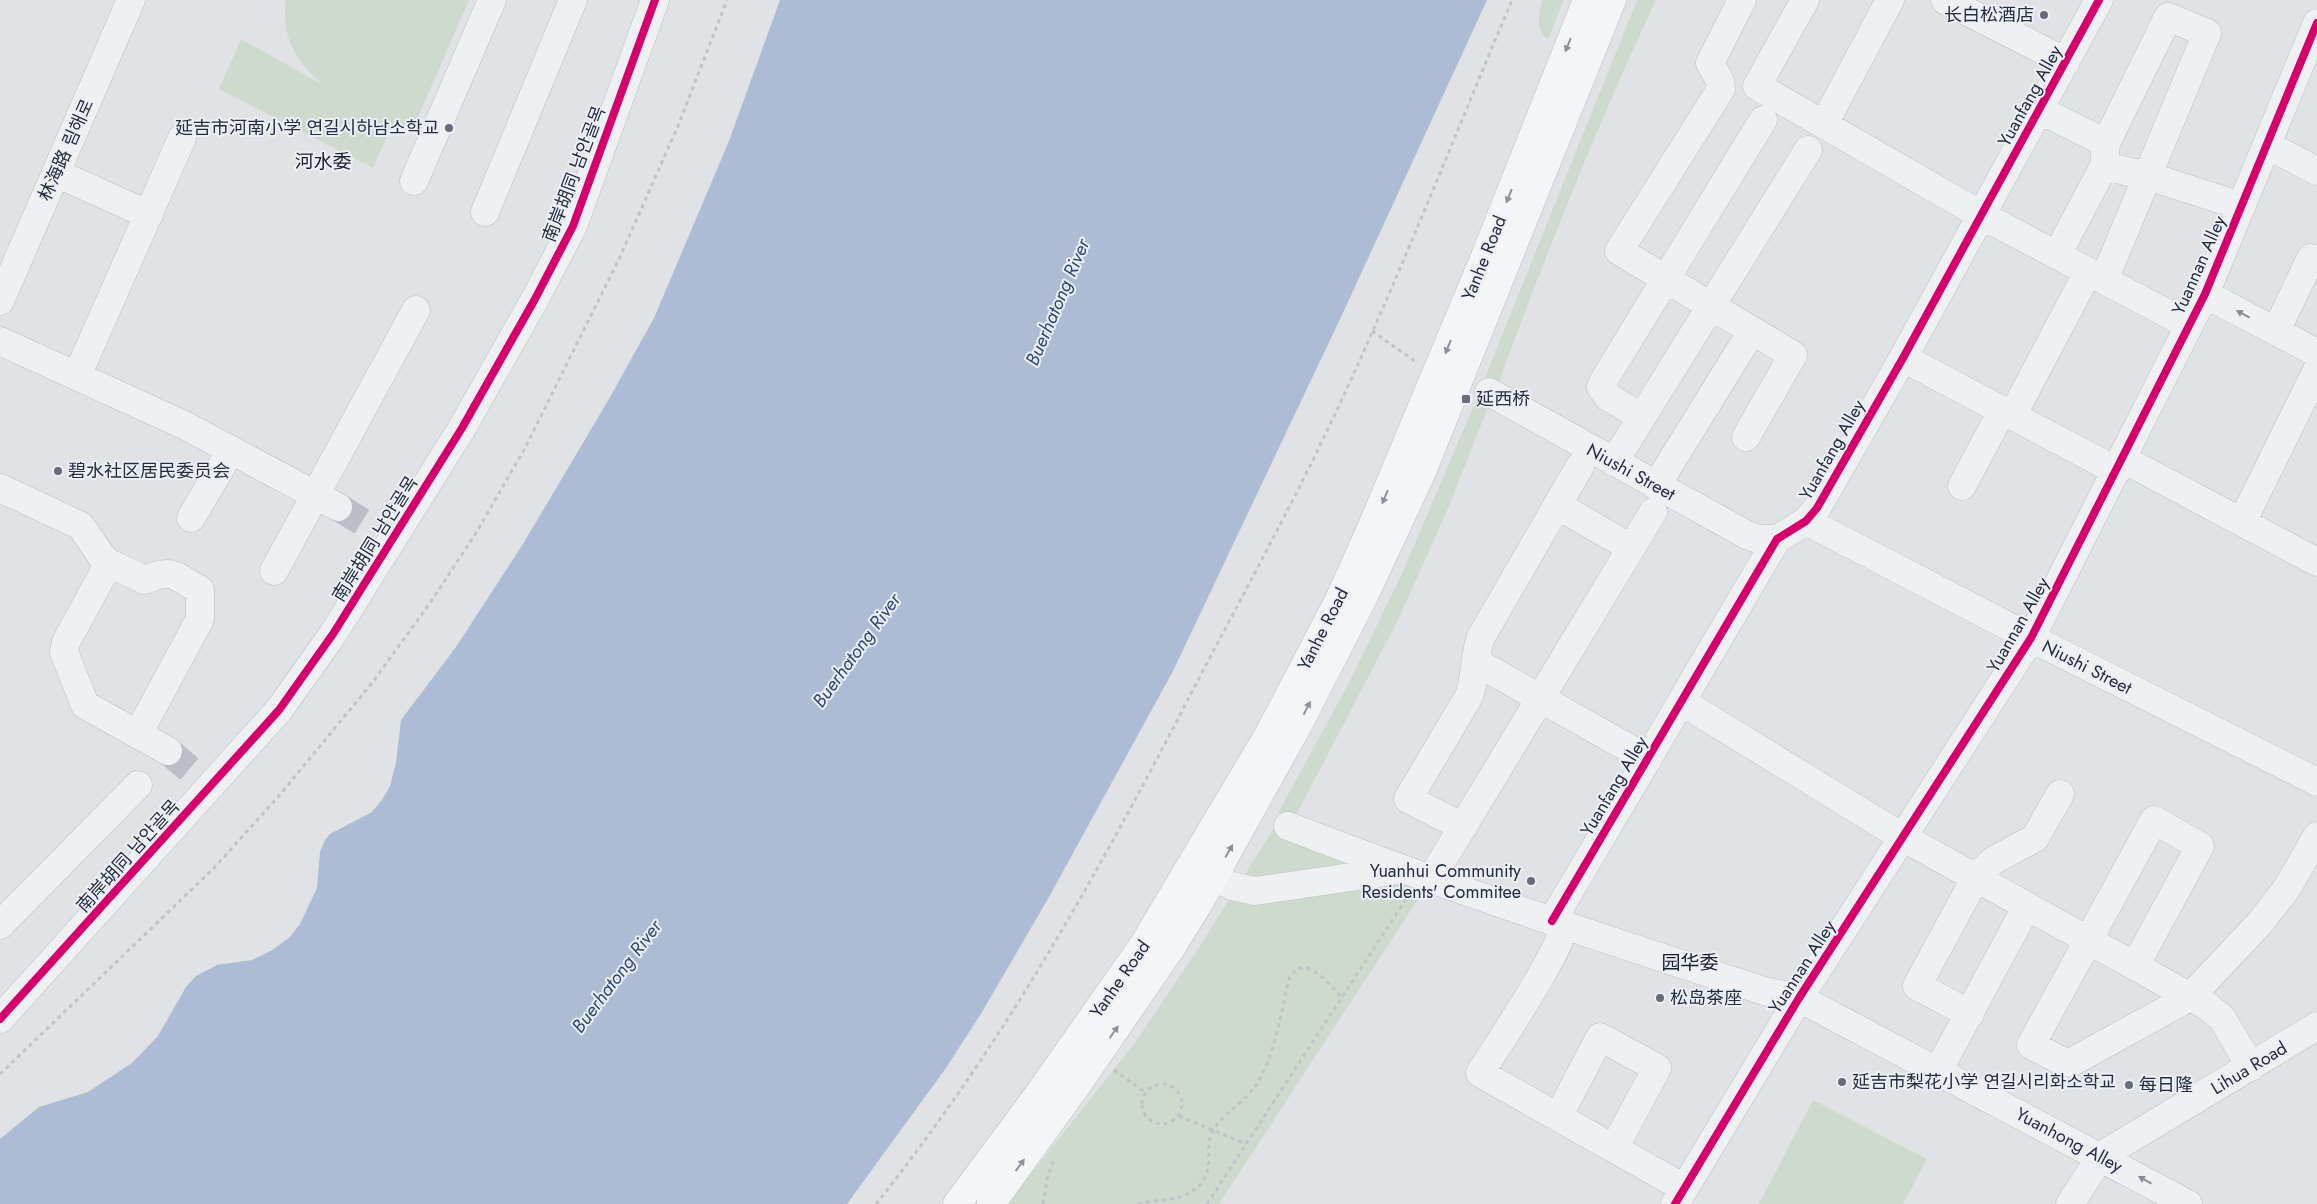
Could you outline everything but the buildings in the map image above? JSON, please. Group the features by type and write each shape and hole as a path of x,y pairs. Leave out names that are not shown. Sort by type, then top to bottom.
{"main road":[{"name":"Yanhe Road","path":"958,1204 1038,1095 1144,944 1207,841 1272,727 1338,602 1381,506 1484,259 1587,0"},
{"name":"Yanhe Road","path":"991,1204 1148,983 1214,877 1298,725 1364,596 1405,508 1612,0"}],"street":[{"name":"林海路 림해로","path":"0,301 131,0"},
{"path":"414,181 492,0"},
{"path":"485,212 573,0"},
{"name":"南岸胡同 남안골목","path":"0,1019 202,780 279,710 333,634 383,534 462,428 535,299 573,226 655,0"},
{"path":"1742,0 1710,63 1720,81 1721,89 1619,251 1793,355 1746,437"},
{"path":"1805,0 1758,86 1981,215 2189,325"},
{"path":"1824,124 1890,0"},
{"path":"1945,0 2066,62"},
{"name":"Yuanfang Alley","path":"1558,1117 1480,1073 1552,954 1564,930 1558,923 1648,759 1777,539 1806,521 1817,508 1903,358 2099,0"},
{"path":"1962,486 2096,276 2148,176 2207,33 2168,17 2057,255"},
{"name":"Yuannan Alley","path":"1679,1196 1799,998 1904,838 2031,638 2205,294 2317,23"},
{"path":"2040,110 2105,154 2148,176 2241,206"},
{"path":"1642,418 1608,396 1601,387 1763,120"},
{"path":"77,376 182,138"},
{"path":"2267,145 2317,171"},
{"path":"1614,462 1808,150"},
{"path":"56,173 149,215"},
{"path":"2276,331 2312,258 2317,260"},
{"path":"2205,294 2317,353"},
{"path":"274,571 327,501 416,310"},
{"path":"1288,826 1417,875 1462,827 1631,548 1655,499 1752,331"},
{"path":"0,340 184,425 327,501"},
{"path":"1903,358 2007,413 2242,522 2317,562"},
{"path":"2242,522 2317,370"},
{"name":"Niushi Street","path":"1489,392 1614,462 1655,499 1758,539 1777,539"},
{"path":"191,518 231,450"},
{"path":"1462,827 1408,799 1469,696 1474,682 1476,662 1482,637 1580,466"},
{"path":"0,488 81,526 108,563 145,580 159,573 168,573 200,590 202,608 200,619 138,734"},
{"path":"1557,505 1631,548"},
{"name":"Niushi Street","path":"1806,521 2031,638 2317,782"},
{"path":"108,563 66,642 64,652 85,706 168,751"},
{"path":"1476,662 1648,759"},
{"path":"1682,702 1904,838 2208,1006 2222,1018 2251,1067"},
{"path":"0,925 138,785"},
{"path":"1970,1014 1916,986 1976,877 1994,860 2035,838 2060,794"},
{"path":"2135,966 2200,846 2154,820 2032,1045 2062,1061 2070,1063 2190,997 2260,923 2282,895 2317,836"},
{"name":"Yuanhong Alley","path":"1214,877 1232,886 1255,891 1417,875 1764,991 1799,998 2101,1156 2188,1204"},
{"path":"1938,1071 2027,906"},
{"name":"Lihua Road","path":"2070,1204 2101,1156 2317,1026"},
{"path":"1614,1148 1657,1068 1600,1037 1558,1117 1614,1148 1679,1196"}],"path":[{"path":"0,1074 220,861 278,798 372,683 430,603 476,533 524,450 619,258 678,126 727,0"},
{"path":"876,1204 926,1141 993,1044 1060,936 1128,815 1310,465 1372,331 1512,0"},
{"path":"1372,331 1420,365"},
{"path":"1206,1204 1342,997 1417,875"},
{"path":"1138,1204 1165,1203 1189,1193 1201,1183 1209,1169 1209,1148 1213,1130 1254,1088 1265,1065 1289,979 1294,970 1300,966 1308,968 1342,997"},
{"path":"1109,1068 1146,1093"},
{"path":"1156,1085 1168,1085 1174,1088 1181,1098 1182,1104 1179,1116 1168,1124 1161,1124 1148,1119 1142,1106 1146,1093 1156,1085"},
{"path":"1179,1116 1246,1144"},
{"path":"1043,1204 1048,1175 1058,1150"}],"shaded area":[{"path":"286,0 469,0 411,133 392,125 373,168 219,89 241,39 323,85 298,58 288,37 285,14"},
{"path":"1542,0 1564,0 1548,39 1541,32 1539,21"},
{"path":"1637,0 1656,0 1573,190 1498,384 1484,380"},
{"path":"1477,398 1490,402 1447,511 1398,620 1293,821 1278,813 1349,683 1404,569"},
{"path":"1274,828 1426,887 1219,1204 1007,1204 1134,1044 1196,952"},
{"path":"1813,1100 1927,1159 1903,1204 1759,1204"}],"water":[{"name":"Buerhatong River","path":"780,0 1487,0 1341,317 1173,671 1049,897 982,1012 946,1068 847,1204 0,1204 0,1139 39,1107 88,1092 132,1063 158,1036 186,987 196,976 217,965 252,960 271,951 290,937 300,924 317,888 320,852 325,840 330,834 372,812 382,800 390,786 396,763 401,720 456,647 523,544 609,399 654,318 729,141"}],"tunnel":[{"path":"338,507 374,529"},
{"path":"168,751 194,773"}],"cycle path":[{"path":"0,1019 279,710 333,634 462,428 535,299 573,226 655,0"},
{"path":"1552,921 1777,539 1806,521 1817,508 1903,358 2099,0"},
{"path":"1675,1204 1799,998 2031,638 2205,294 2317,23"}],"place":[{"name":"长白松酒店","path":"2044,15"},
{"name":"延吉市河南小学 연길시하남소학교","path":"449,128"},
{"name":"延西桥","path":"1466,399"},
{"name":"碧水社区居民委员会","path":"58,471"},
{"name":"Yuanhui Community Residents' Commitee","path":"1531,881"},
{"name":"松岛茶座","path":"1660,998"},
{"name":"延吉市梨花小学 연길시리화소학교","path":"1842,1082"},
{"name":"每日隆","path":"2129,1085"}],"district":[{"name":"河水委","path":"323,161"},
{"name":"园华委","path":"1690,962"}]}
